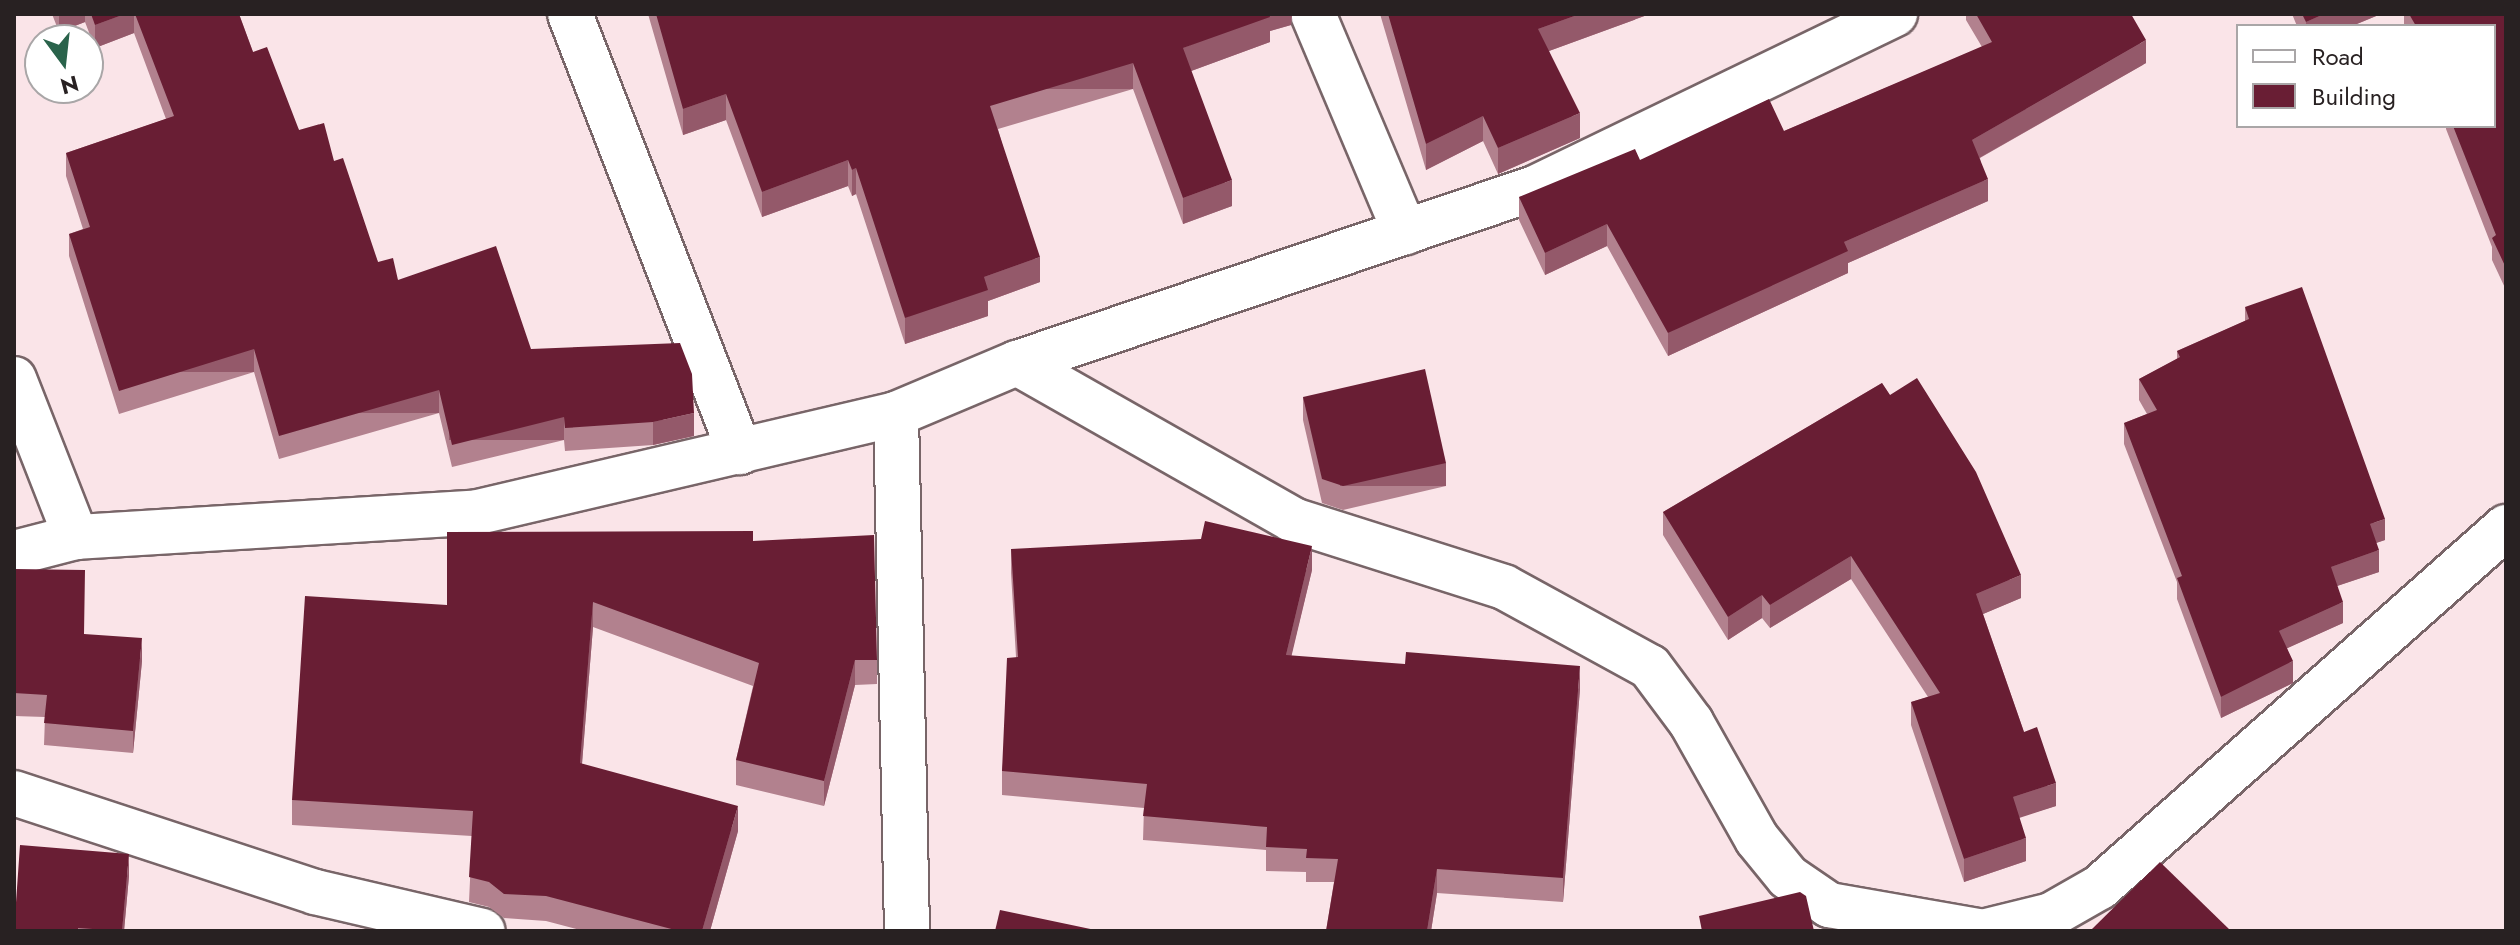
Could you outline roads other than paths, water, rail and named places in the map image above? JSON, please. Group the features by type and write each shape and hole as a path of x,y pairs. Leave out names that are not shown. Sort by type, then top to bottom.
{"street":[{"path":"570,14 740,452"},
{"path":"1313,14 1405,232"},
{"path":"14,553 76,537 474,513 896,414 1017,363 1535,188 1895,14"},
{"path":"1017,363 1293,520 1504,587 1650,667 1691,722 1757,839 1788,877 1829,905 1978,931"},
{"path":"14,379 76,537"},
{"path":"896,414 907,931"},
{"path":"1986,931 2051,915 2100,887 2506,527"},
{"path":"14,793 315,892 483,931"}]}
